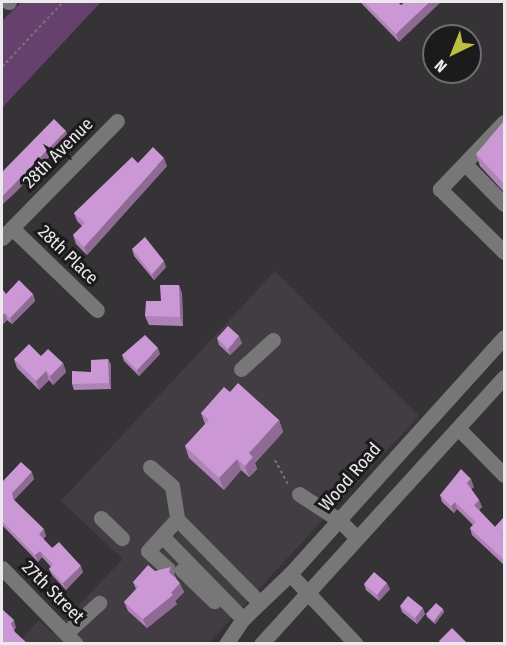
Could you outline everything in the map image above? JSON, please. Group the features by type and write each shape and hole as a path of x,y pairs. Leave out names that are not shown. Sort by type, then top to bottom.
{"street":[{"name":"28th Avenue","path":"7,233 117,121"},
{"path":"504,122 440,189 504,252"},
{"path":"465,164 504,204"},
{"name":"28th Place","path":"7,233 97,310"},
{"name":"Wood Road","path":"226,644 243,619 290,574 504,337"},
{"path":"242,369 273,340"},
{"path":"261,644 504,377"},
{"path":"459,429 504,475"},
{"path":"150,467 171,486 177,519 259,602"},
{"path":"299,494 339,519 357,538"},
{"path":"101,518 122,538"},
{"path":"155,544 177,519"},
{"path":"155,544 175,570 214,601 243,619"},
{"path":"155,544 214,601"},
{"name":"27th Street","path":"2,568 71,638"},
{"path":"290,574 356,644"},
{"path":"71,638 99,603"}],"path":[{"path":"2,67 63,2"},
{"path":"275,460 285,482 299,494"}],"shaded area":[{"path":"21,2 101,2 2,108 2,21"},
{"path":"275,271 419,416 209,643 17,644 39,620 52,633 123,559 61,501"}],"building":[{"path":"364,2 398,2 401,5 405,2 430,2 396,34"},
{"path":"54,119 66,131 2,197 2,172"},
{"path":"504,123 504,184 476,154"},
{"path":"153,147 164,158 84,247 73,235 85,223 74,213 132,157 138,163"},
{"path":"145,237 164,261 152,274 132,249"},
{"path":"19,280 33,294 10,318 5,313 2,316 2,291 6,294"},
{"path":"160,285 179,285 180,317 145,316 146,301 161,301"},
{"path":"228,326 239,336 228,349 217,338"},
{"path":"145,335 158,348 137,370 122,355"},
{"path":"29,344 41,356 48,349 63,363 50,376 46,371 36,381 14,359"},
{"path":"108,359 109,383 72,384 72,371 91,372 91,360"},
{"path":"238,383 279,420 249,453 253,457 245,466 237,459 219,478 185,446 209,420 201,413 224,387 230,392"},
{"path":"21,462 32,472 12,493 13,499 44,529 39,534 52,548 59,542 81,566 63,583 49,569 53,564 40,551 35,555 2,521 2,482"},
{"path":"461,469 471,479 467,483 479,500 474,505 495,527 504,517 502,535 504,537 504,560 470,528 476,522 455,502 451,506 440,495"},
{"path":"148,565 155,571 171,567 169,572 180,583 171,593 173,595 143,619 124,602 138,587 133,582"},
{"path":"374,572 387,583 377,595 364,584"},
{"path":"408,596 423,608 415,618 400,606"},
{"path":"436,603 443,609 434,621 426,614"},
{"path":"2,609 14,620 11,624 15,632 28,644 2,643"},
{"path":"452,628 468,644 441,644 439,641"}]}
